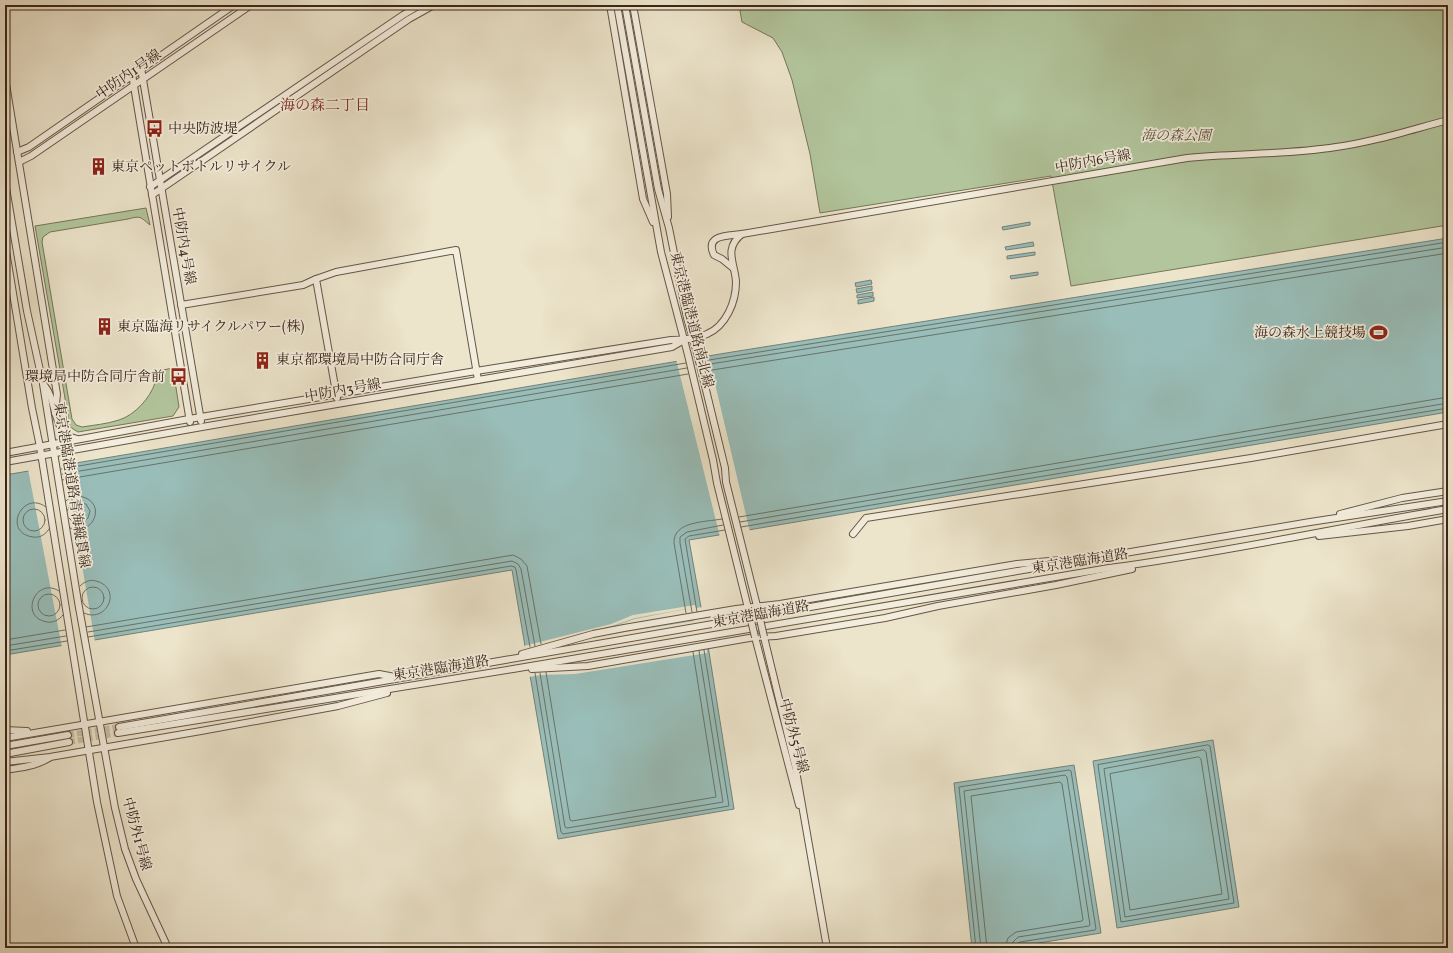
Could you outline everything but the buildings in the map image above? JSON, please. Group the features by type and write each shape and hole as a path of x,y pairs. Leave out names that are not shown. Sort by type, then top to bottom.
{"street":[{"name":"中防内1号線","path":"17,152 29,147 132,74 234,5"},
{"name":"中防内1号線","path":"19,162 31,156 251,5"},
{"path":"150,187 403,15 420,5"},
{"path":"152,195 409,19 434,5"},
{"path":"610,5 642,199 657,231"},
{"name":"東京港臨港道路南北線","path":"617,5 657,231 755,637"},
{"name":"東京港臨港道路南北線","path":"625,5 658,189 669,228 687,318 725,468 726,482 764,637"},
{"path":"633,5 667,194 669,228"},
{"name":"中防内4号線","path":"141,68 202,427"},
{"name":"中防内4号線","path":"132,74 191,429"},
{"path":"5,78 57,394 55,413"},
{"name":"中防内6号線","path":"725,237 1187,158 1218,155 1283,153 1335,148 1386,137 1448,120"},
{"name":"東京港臨港道路青海縦貫線","path":"5,182 27,311 43,384 78,602 100,721"},
{"path":"693,338 708,334 720,324 729,311 736,290 735,273 731,254 732,246 742,234"},
{"path":"732,246 731,242 725,237 718,237 714,240 711,246 714,255 722,259 733,268"},
{"name":"東京港臨港道路青海縦貫線","path":"5,244 85,724"},
{"path":"181,305 303,285 336,272 456,250 478,380"},
{"path":"316,279 338,404"},
{"name":"中防内3号線","path":"5,453 189,419 476,371 671,340 693,338"},
{"name":"中防内3号線","path":"5,462 672,347 684,340"},
{"path":"43,384 49,393 55,413 64,433 72,438 80,439"},
{"path":"853,534 866,518 1252,458 1448,424"},
{"path":"1310,522 1402,498 1448,491"},
{"name":"東京港臨海道路","path":"1448,501 1310,522 503,660 118,730 502,671 1109,568 1149,563 1448,509"},
{"path":"1303,536 1328,536 1408,526 1448,519"},
{"path":"503,660 535,649 593,634 1018,564 1109,556"},
{"path":"514,669 588,666 755,637 764,637 885,618 938,606 1056,585 1134,568 1149,563"},
{"name":"中防外5号線","path":"755,637 809,840"},
{"name":"中防外5号線","path":"764,637 776,680 795,765 827,948"},
{"path":"5,738 379,674 401,678"},
{"path":"5,762 50,757 338,706 434,682"},
{"name":"中防外1号線","path":"100,721 115,808 125,849 142,893 168,948"},
{"path":"85,724 97,802 117,896 136,948"},
{"path":"5,730 37,732"},
{"path":"5,746 68,735"},
{"path":"5,754 69,742"},
{"path":"5,770 42,762 50,757"}],"green space":[{"name":"海の森公園","path":"739,5 1448,5 1448,225 1071,286 1051,176 820,213 810,154 792,80 782,52 773,38 742,22"},
{"path":"146,208 150,225 143,219 136,217 50,232 43,237 42,242 72,419 76,425 82,427 96,425 125,418 146,400 153,389 158,371 173,368 179,407 173,416 78,432 70,427 35,226"}],"water":[{"path":"1030,222 1030,225 1003,230 1002,227"},
{"path":"1448,238 1448,412 689,540 709,652 734,809 558,839 512,570 5,655 5,475 726,353"},
{"path":"1033,242 1034,246 1006,250 1005,247"},
{"path":"1035,252 1035,255 1007,259 1007,256"},
{"path":"1038,272 1038,275 1011,279 1010,276"},
{"path":"871,280 872,284 856,287 855,283"},
{"path":"872,286 872,290 857,293 856,289"},
{"path":"873,292 873,296 857,298 857,295"},
{"path":"874,297 874,301 858,304 858,300"},
{"path":"1213,740 1239,907 1117,928 1093,761"},
{"path":"1074,765 1101,933 1008,948 972,948 954,783"}],"pier":[{"path":"708,354 750,532 720,537 676,359"},
{"path":"67,462 65,465 95,642 62,648 28,469"},
{"path":"695,605 696,608 703,607 710,648 707,649 707,653 575,674 541,675 529,677 524,646 611,624 633,615","holes":["692,608 635,619 612,627 593,631 635,618","694,620 694,621 608,635","703,649 703,650 589,669"]}],"tunnel":[{"path":"68,735 119,727"},
{"path":"69,742 118,733"}],"place":[{"name":"中央防波堤","path":"155,129"},
{"name":"東京ペットボトルリサイクル","path":"98,167"},
{"name":"東京臨海リサイクルパワー(株)","path":"104,327"},
{"name":"海の森水上競技場","path":"1379,333"},
{"name":"東京都環境局中防合同庁舎","path":"263,360"},
{"name":"環境局中防合同庁舎前","path":"178,377"}],"district":[{"name":"海の森二丁目","path":"325,106"}]}
